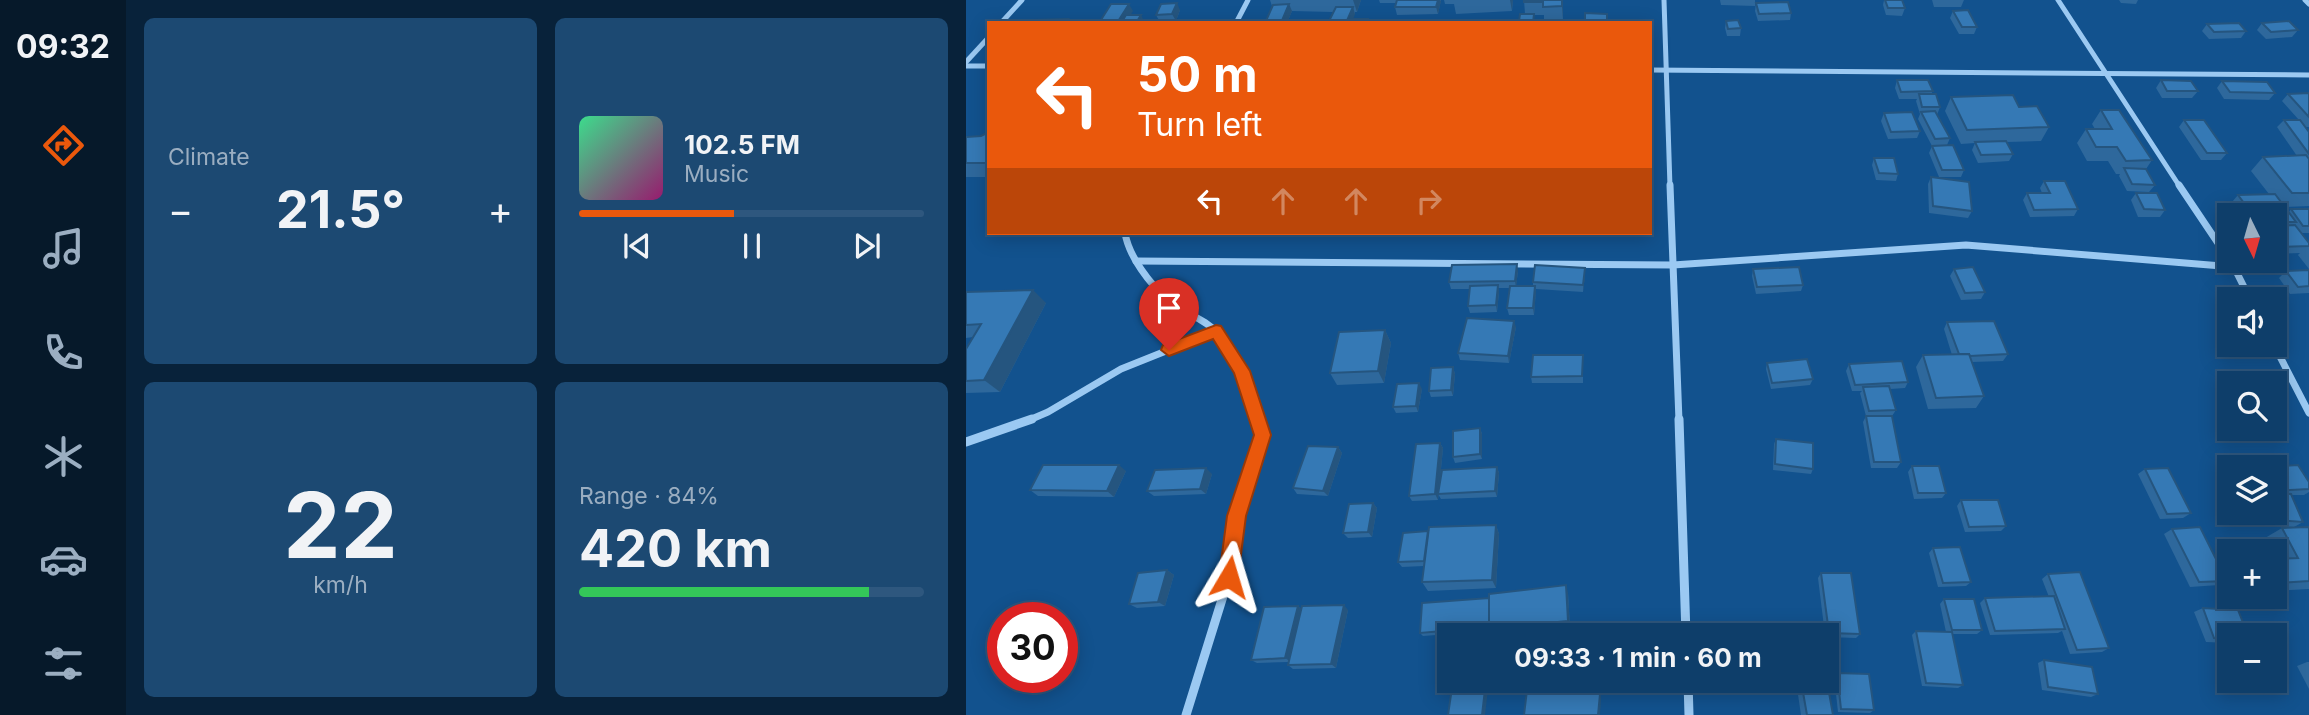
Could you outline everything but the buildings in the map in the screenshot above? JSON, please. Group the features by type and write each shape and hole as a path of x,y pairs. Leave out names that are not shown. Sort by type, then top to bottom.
{"street":[{"path":"1003,21 1022,0"},
{"path":"1237,21 1248,0"},
{"path":"1664,0 1686,623"},
{"path":"2058,0 2104,74 2217,242"},
{"path":"966,64 987,39"},
{"path":"966,64 987,66"},
{"path":"1652,70 2309,75"},
{"path":"1125,235 1127,245 1136,261 1168,300 1216,331 1241,371 1262,435 1237,516 1229,577 1186,715"},
{"path":"1136,261 1674,265 1966,245 2217,266"},
{"path":"966,442 1008,429 1048,412 1121,369 1216,331"},
{"path":"2280,357 2309,413"},
{"path":"1688,693 1689,715"}],"route":[{"path":"1169,350 1216,331 1241,371 1262,435 1237,516 1229,577"}]}
